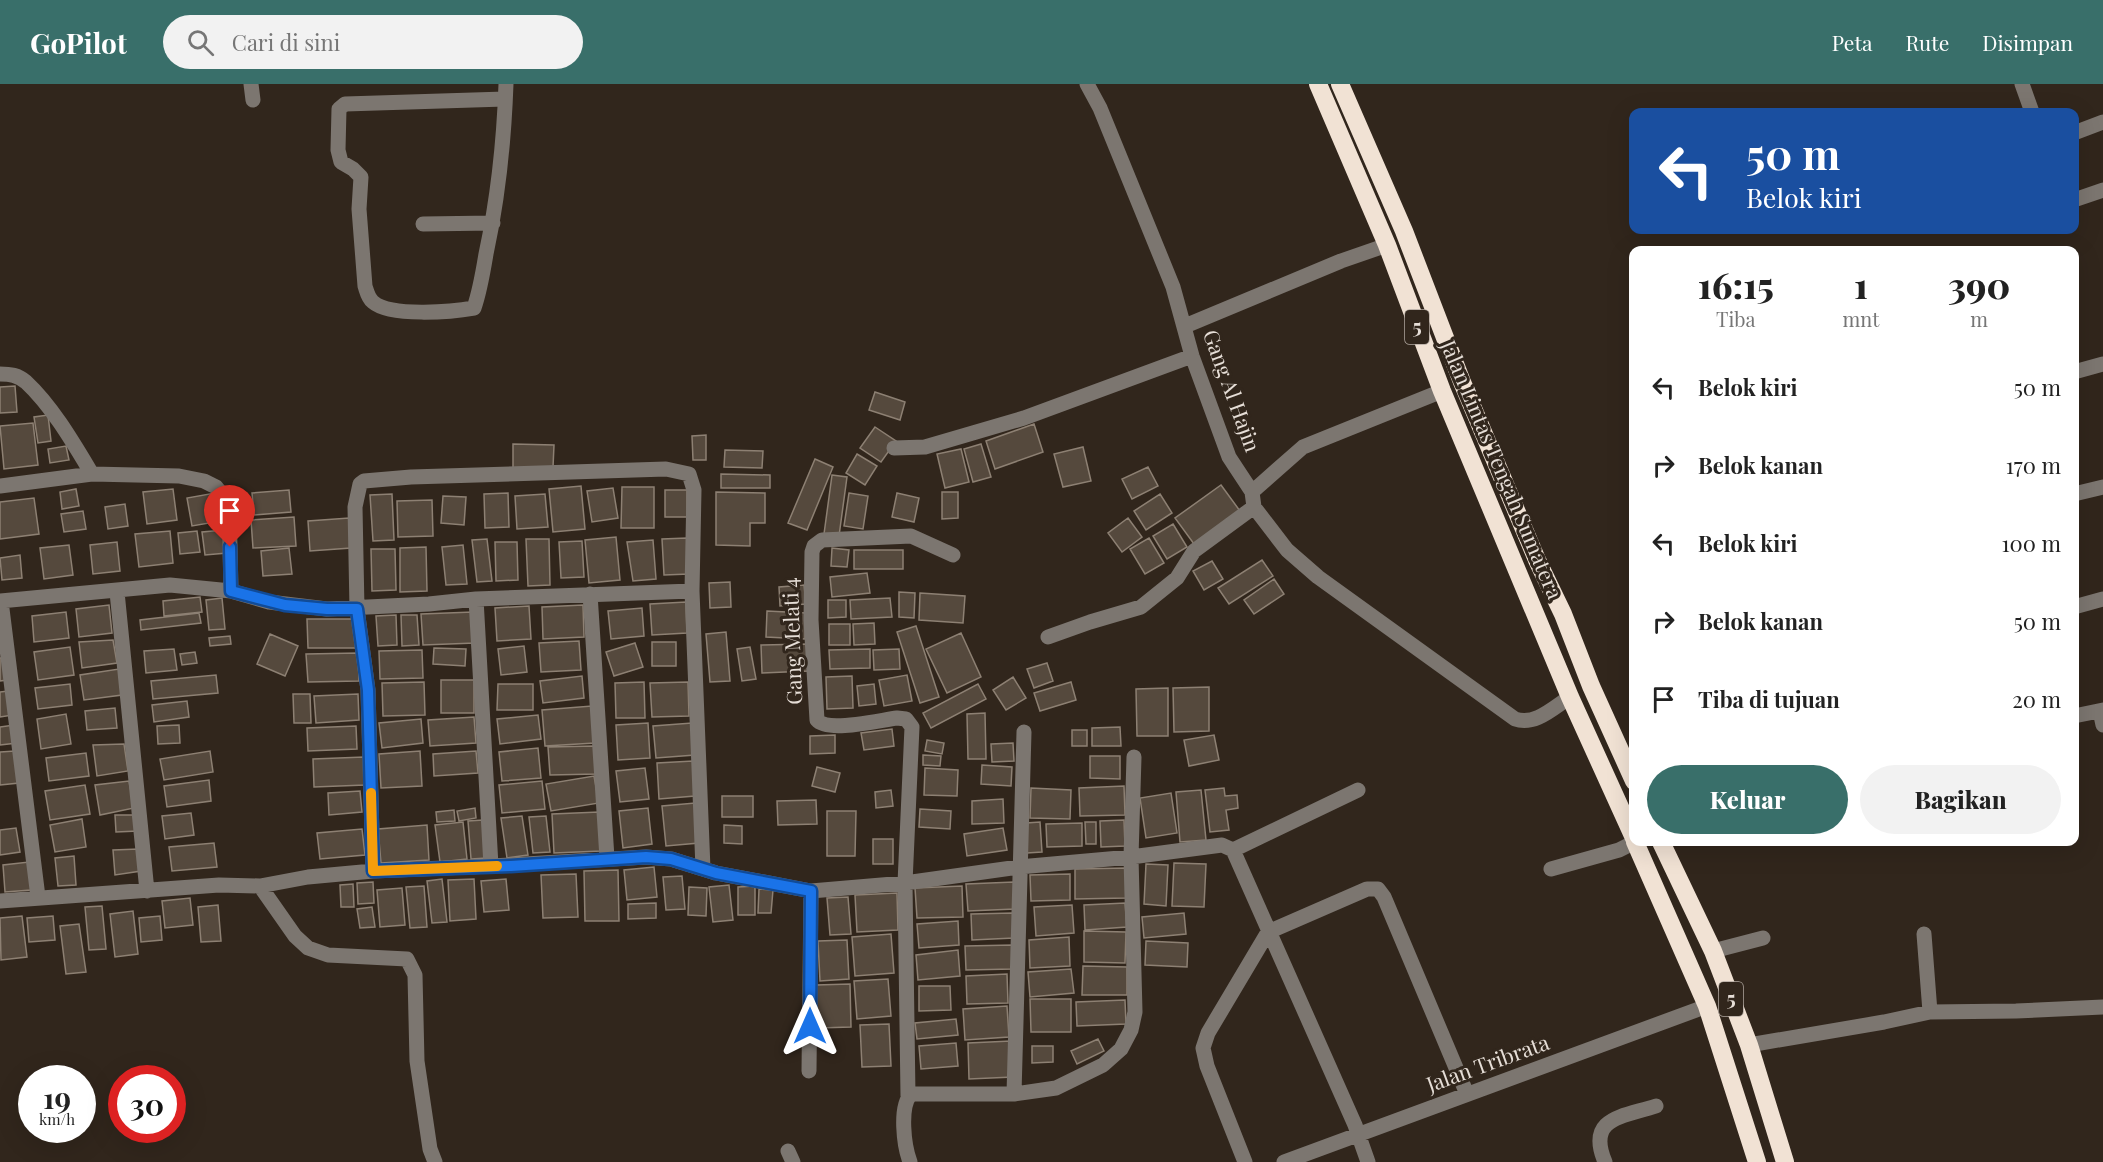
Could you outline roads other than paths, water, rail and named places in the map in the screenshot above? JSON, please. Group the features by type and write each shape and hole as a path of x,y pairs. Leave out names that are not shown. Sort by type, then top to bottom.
{"highway":[{"name":"Jalan Lintas Tengah Sumatera","path":"1318,84 1387,245 1442,391 1570,697 1629,827"},
{"name":"Jalan Lintas Tengah Sumatera","path":"1340,84 1404,231 1462,382 1629,770"},
{"name":"Jalan Lintas Tengah Sumatera","path":"1638,846 1707,1006 1757,1162"},
{"name":"5","path":"1663,846 1713,951 1749,1045 1785,1162"}],"street":[{"path":"251,84 253,100"},
{"name":"Gang Al Hajin","path":"1087,84 1100,108 1162,266 1173,287 1192,356 1229,457 1252,492 1254,507 1287,550 1318,577 1515,719 1524,722 1532,721 1570,697"},
{"path":"2022,84 2031,108"},
{"path":"505,92 504,129 493,224 474,308 398,311 383,308 374,303 368,297 365,286 359,209 361,177 341,162 338,150 339,110 345,104 505,92"},
{"path":"2079,131 2103,122"},
{"path":"2079,198 2103,190"},
{"path":"423,224 493,224"},
{"path":"1185,326 1341,261 1387,245"},
{"path":"894,448 925,447 1014,421 1192,356"},
{"path":"2079,371 2103,364"},
{"path":"0,374 11,373 25,381 66,431 92,474"},
{"path":"1252,492 1303,447 1442,391"},
{"path":"373,871 368,690 357,609 355,507 358,488 364,481 411,477 666,469 689,474 694,490 692,591 703,869"},
{"path":"0,486 92,474 179,476 204,481 216,488 229,503 231,591"},
{"path":"2079,493 2103,487"},
{"path":"1048,637 1141,607 1177,578 1194,551 1254,507"},
{"name":"Gang Melati 4","path":"905,883 912,727 906,719 897,718 834,727 820,724 817,720 811,620 813,546 822,540 911,537 954,555"},
{"path":"38,897 1,601 117,592 170,585 231,591 285,605 327,609 357,609 476,599 692,591"},
{"path":"117,592 147,891"},
{"path":"590,594 607,858"},
{"path":"476,599 491,866"},
{"path":"2079,606 2103,599"},
{"path":"2079,716 2102,715"},
{"path":"1014,1094 1024,732"},
{"path":"908,1098 914,1093 1014,1094 1056,1088 1103,1065 1121,1049 1131,1030 1135,1012 1131,857 1134,757"},
{"path":"1233,849 1358,790"},
{"path":"0,901 219,885 260,886 308,877 373,871 637,857 671,859 703,869 811,891 905,883 1019,867 1131,857 1222,844 1233,849 1368,1162"},
{"path":"1551,869 1619,850 1629,844"},
{"path":"905,883 908,1098 903,1138 910,1162"},
{"path":"260,886 295,936 308,948 328,955 407,959 415,975 417,1061 430,1149 435,1162"},
{"path":"1245,1162 1207,1066 1203,1048 1208,1033 1266,925 1367,889 1378,889 1384,897 1467,1094"},
{"path":"809,1071 811,891"},
{"path":"1924,934 1930,1012"},
{"path":"1713,951 1763,939"},
{"name":"Jalan Tribrata","path":"1284,1162 1707,1006"},
{"path":"1749,1045 1930,1012 2016,1011 2103,1006"},
{"path":"1605,1162 1599,1149 1602,1127 1656,1106"}]}
